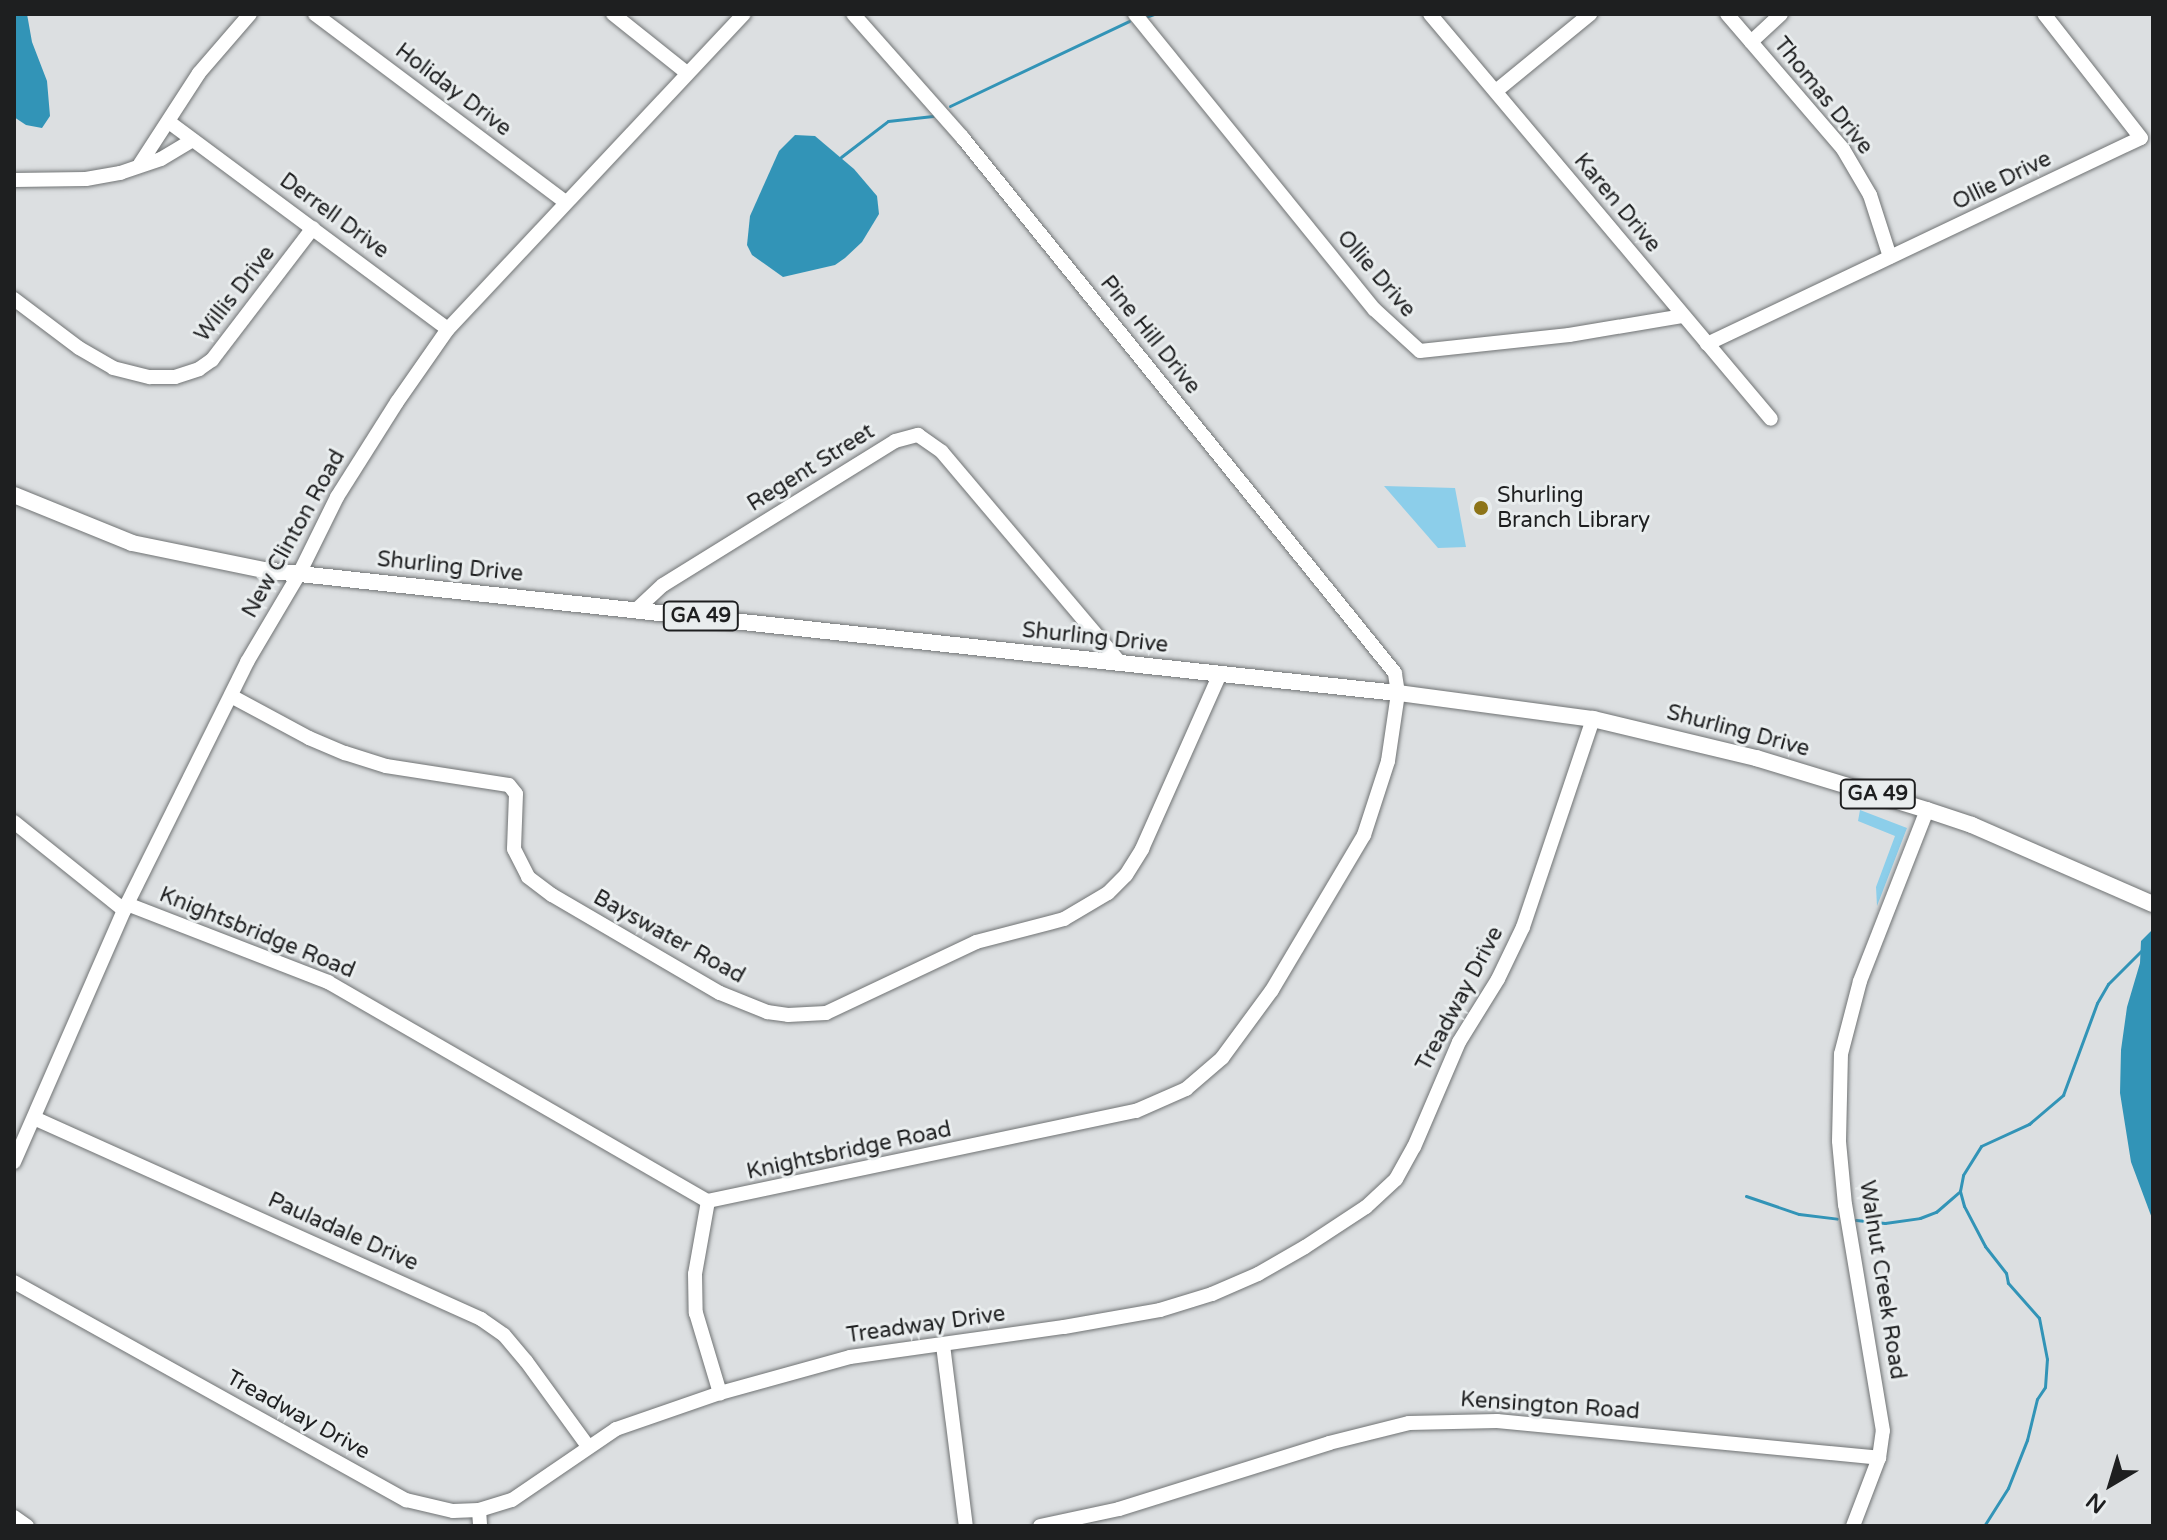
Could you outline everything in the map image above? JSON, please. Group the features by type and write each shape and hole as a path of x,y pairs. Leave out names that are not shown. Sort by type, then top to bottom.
{"main road":[{"name":"Shurling Drive","path":"14,495 132,543 225,564 1398,693 1593,719 1756,758 1927,810 1972,825 2153,904"}],"street":[{"path":"140,164 199,73 250,14"},
{"name":"Holiday Drive","path":"315,14 565,202"},
{"path":"613,14 687,73"},
{"name":"New Clinton Road","path":"14,1162 126,907 231,696 299,574 337,497 448,329 744,14"},
{"name":"Pine Hill Drive","path":"853,14 962,137 1376,646 1395,673 1398,693"},
{"name":"Ollie Drive","path":"1135,14 1374,309 1420,351 1569,335 1683,316"},
{"name":"Karen Drive","path":"1430,14 1771,419"},
{"path":"1496,91 1590,14"},
{"name":"Thomas Drive","path":"1727,14 1843,149 1870,195 1890,257"},
{"path":"1751,42 1781,14"},
{"name":"Ollie Drive","path":"1707,344 2141,138 2044,14"},
{"name":"Derrell Drive","path":"169,122 448,329"},
{"path":"14,180 86,179 120,173 161,159 193,140"},
{"name":"Willis Drive","path":"14,299 86,353 113,368 150,377 175,377 199,369 212,360 313,228"},
{"name":"Regent Street","path":"637,609 663,585 895,441 918,435 942,452 1120,663"},
{"name":"Bayswater Road","path":"231,696 309,738 345,753 386,766 509,785 516,794 514,849 528,877 552,895 720,993 767,1012 788,1015 826,1013 976,942 1064,919 1108,893 1126,875 1142,849 1220,674"},
{"name":"Knightsbridge Road","path":"14,822 126,907 328,982 708,1201 1136,1111 1186,1089 1222,1058 1251,1023 1352,857 1381,791 1398,693"},
{"name":"Treadway Drive","path":"14,1282 406,1500 441,1510 479,1510 512,1500 533,1489 587,1445 648,1415 720,1393 850,1357 1160,1310 1212,1294 1258,1274 1305,1247 1382,1194 1406,1164 1459,1042 1510,957 1535,894 1593,719"},
{"name":"Walnut Creek Road","path":"1853,1526 1879,1458 1883,1431 1845,1205 1839,1141 1841,1054 1860,981 1927,810"},
{"name":"Pauladale Drive","path":"34,1118 481,1319 504,1335 526,1361 587,1445"},
{"path":"708,1201 695,1274 696,1313 720,1393"},
{"path":"943,1345 966,1526"},
{"name":"Kensington Road","path":"1040,1526 1119,1509 1329,1443 1409,1423 1497,1421 1879,1458"},
{"path":"479,1510 480,1526"},
{"path":"14,1517 27,1526"}],"shaded area":[{"path":"14,14 27,14 32,42 47,81 50,116 42,128 26,125 14,117"},
{"path":"795,135 815,136 854,169 877,196 879,214 862,242 835,265 783,277 752,255 747,245 750,216 779,151"},
{"path":"1384,486 1455,488 1466,547 1438,548"},
{"path":"1860,810 1907,828 1877,906 1876,887 1895,836 1858,821"},
{"path":"2153,929 2153,1221 2131,1162 2120,1093 2121,1050 2127,1007 2140,963 2141,941"}],"waterway":[{"path":"1148,16 1154,14"},
{"path":"950,106 1129,21"},
{"path":"841,157 888,121 933,116"},
{"path":"1984,1526 2008,1488 2027,1440 2037,1399 2045,1387 2047,1359 2039,1318 2008,1283 2006,1273 1985,1246 1964,1206 1960,1191 1963,1175 1981,1146 2029,1124 2063,1095 2097,1003 2108,984 2141,951"},
{"path":"1856,1220 1885,1223 1920,1218 1936,1212 1959,1192"},
{"path":"1746,1196 1799,1214 1837,1219"}],"place":[{"name":"Shurling Branch Library","path":"1481,508"}]}
